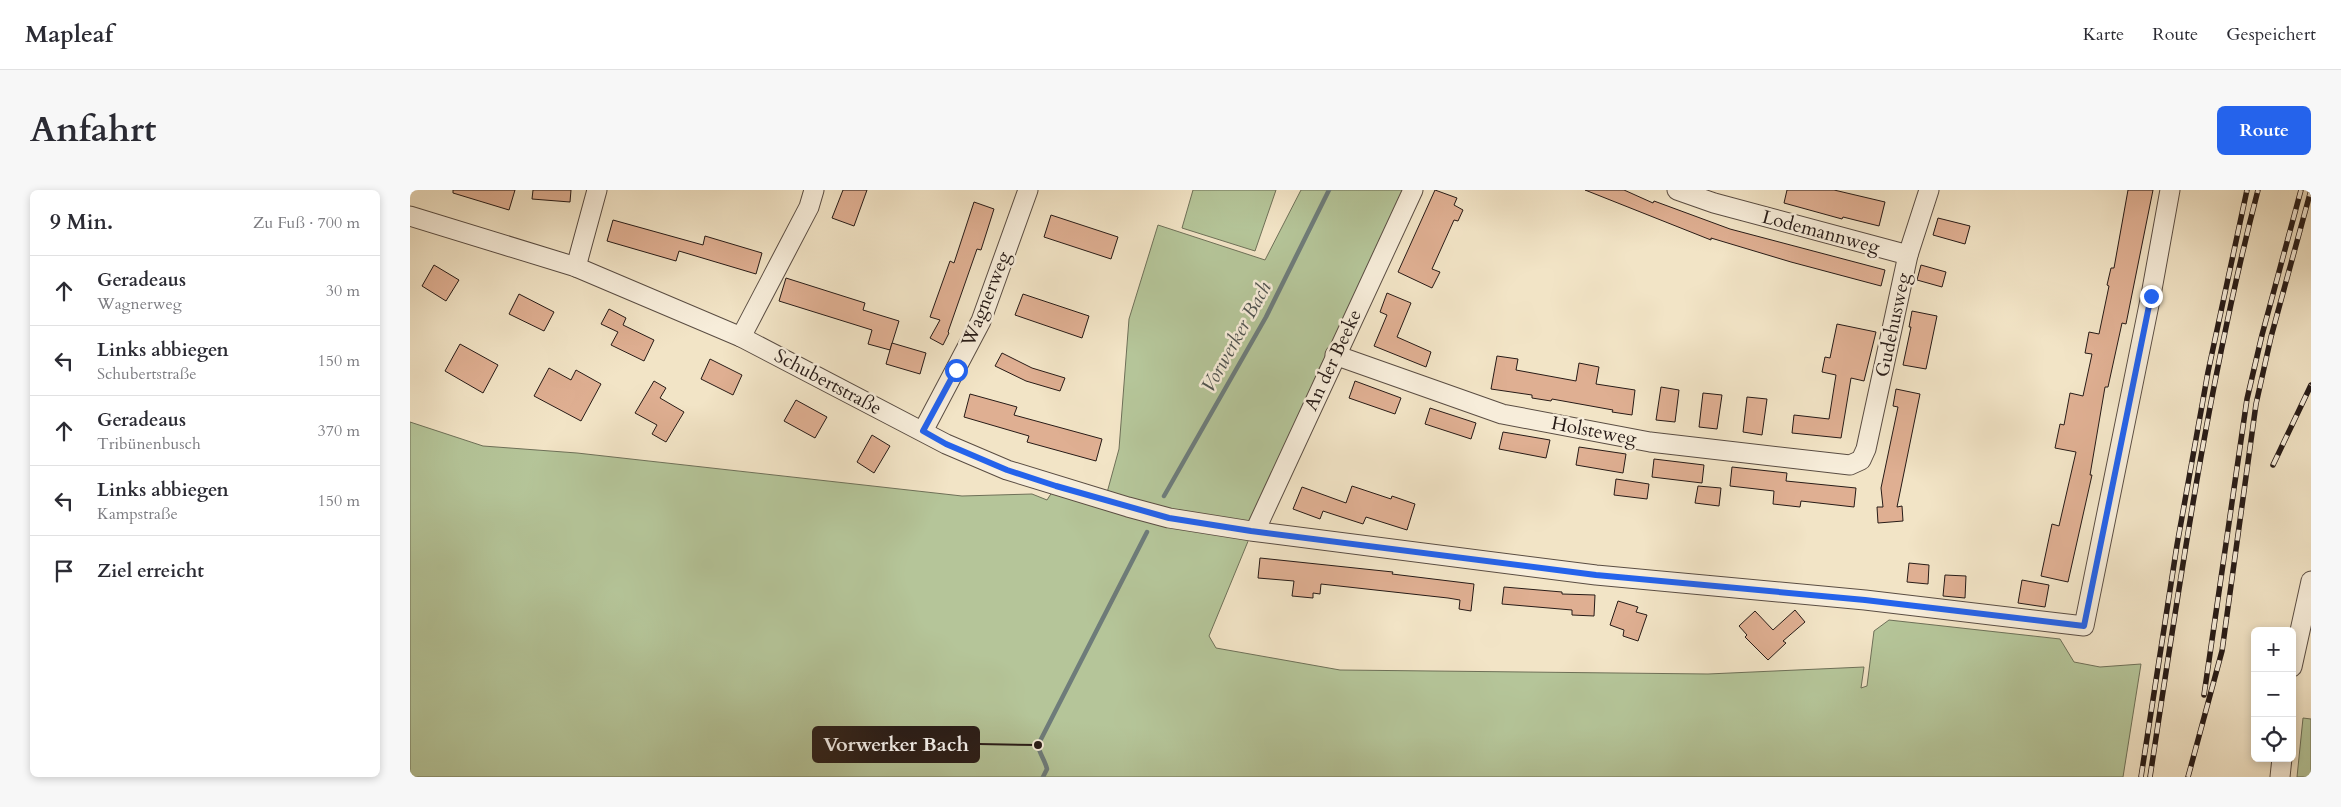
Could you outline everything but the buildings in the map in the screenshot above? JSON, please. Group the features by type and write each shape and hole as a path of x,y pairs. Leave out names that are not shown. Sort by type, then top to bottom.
{"street":[{"path":"576,267 597,190"},
{"path":"741,337 809,207 814,190"},
{"name":"Wagnerweg","path":"923,431 981,321 1028,190"},
{"name":"An der Beeke","path":"1253,531 1413,190"},
{"name":"Lodemannweg","path":"1677,190 1714,203 1908,255"},
{"name":"Gudehusweg","path":"1861,460 1866,449 1908,255 1929,190"},
{"name":"Schubertstraße","path":"410,216 576,267 741,337 946,444 1007,470 1169,518 1253,531 1596,575 1865,600 2084,626 2151,296 2170,190"},
{"name":"Holsteweg","path":"1335,355 1502,414 1650,442 1850,465 1861,460"},
{"path":"2296,649 2311,580"},
{"path":"2280,777 2282,762"}],"green space":[{"path":"1193,190 1276,190 1255,251 1182,228"},
{"path":"1301,190 1413,190 1319,369 1209,636 1216,648 1340,670 1708,674 1864,667 1861,688 1867,686 1874,631 1889,620 2060,639 2074,662 2100,667 2141,664 2123,777 410,777 410,422 483,446 577,453 962,496 1032,494 1047,500 1056,486 1105,500 1119,449 1129,319 1158,225 1265,260"},
{"path":"2303,718 2311,719 2311,777 2297,777"}],"waterway":[{"name":"Vorwerker Bach","path":"1164,496 1266,317 1329,190"},
{"name":"Vorwerker Bach","path":"1043,777 1047,769 1038,745 1147,532"}],"railway":[{"path":"2141,777 2177,545 2208,372 2247,190"},
{"path":"2150,777 2196,482 2224,336 2258,190"},
{"path":"2204,695 2247,399 2301,190"},
{"path":"2188,777 2222,651 2256,404 2271,337 2311,190"},
{"path":"2273,465 2311,385"}],"place":[{"name":"Vorwerker Bach","path":"1038,745"}],"route":[{"path":"956,370 923,431 946,444 1007,470 1169,518 1251,531 1596,575 1865,600 2084,626 2151,296"}]}
